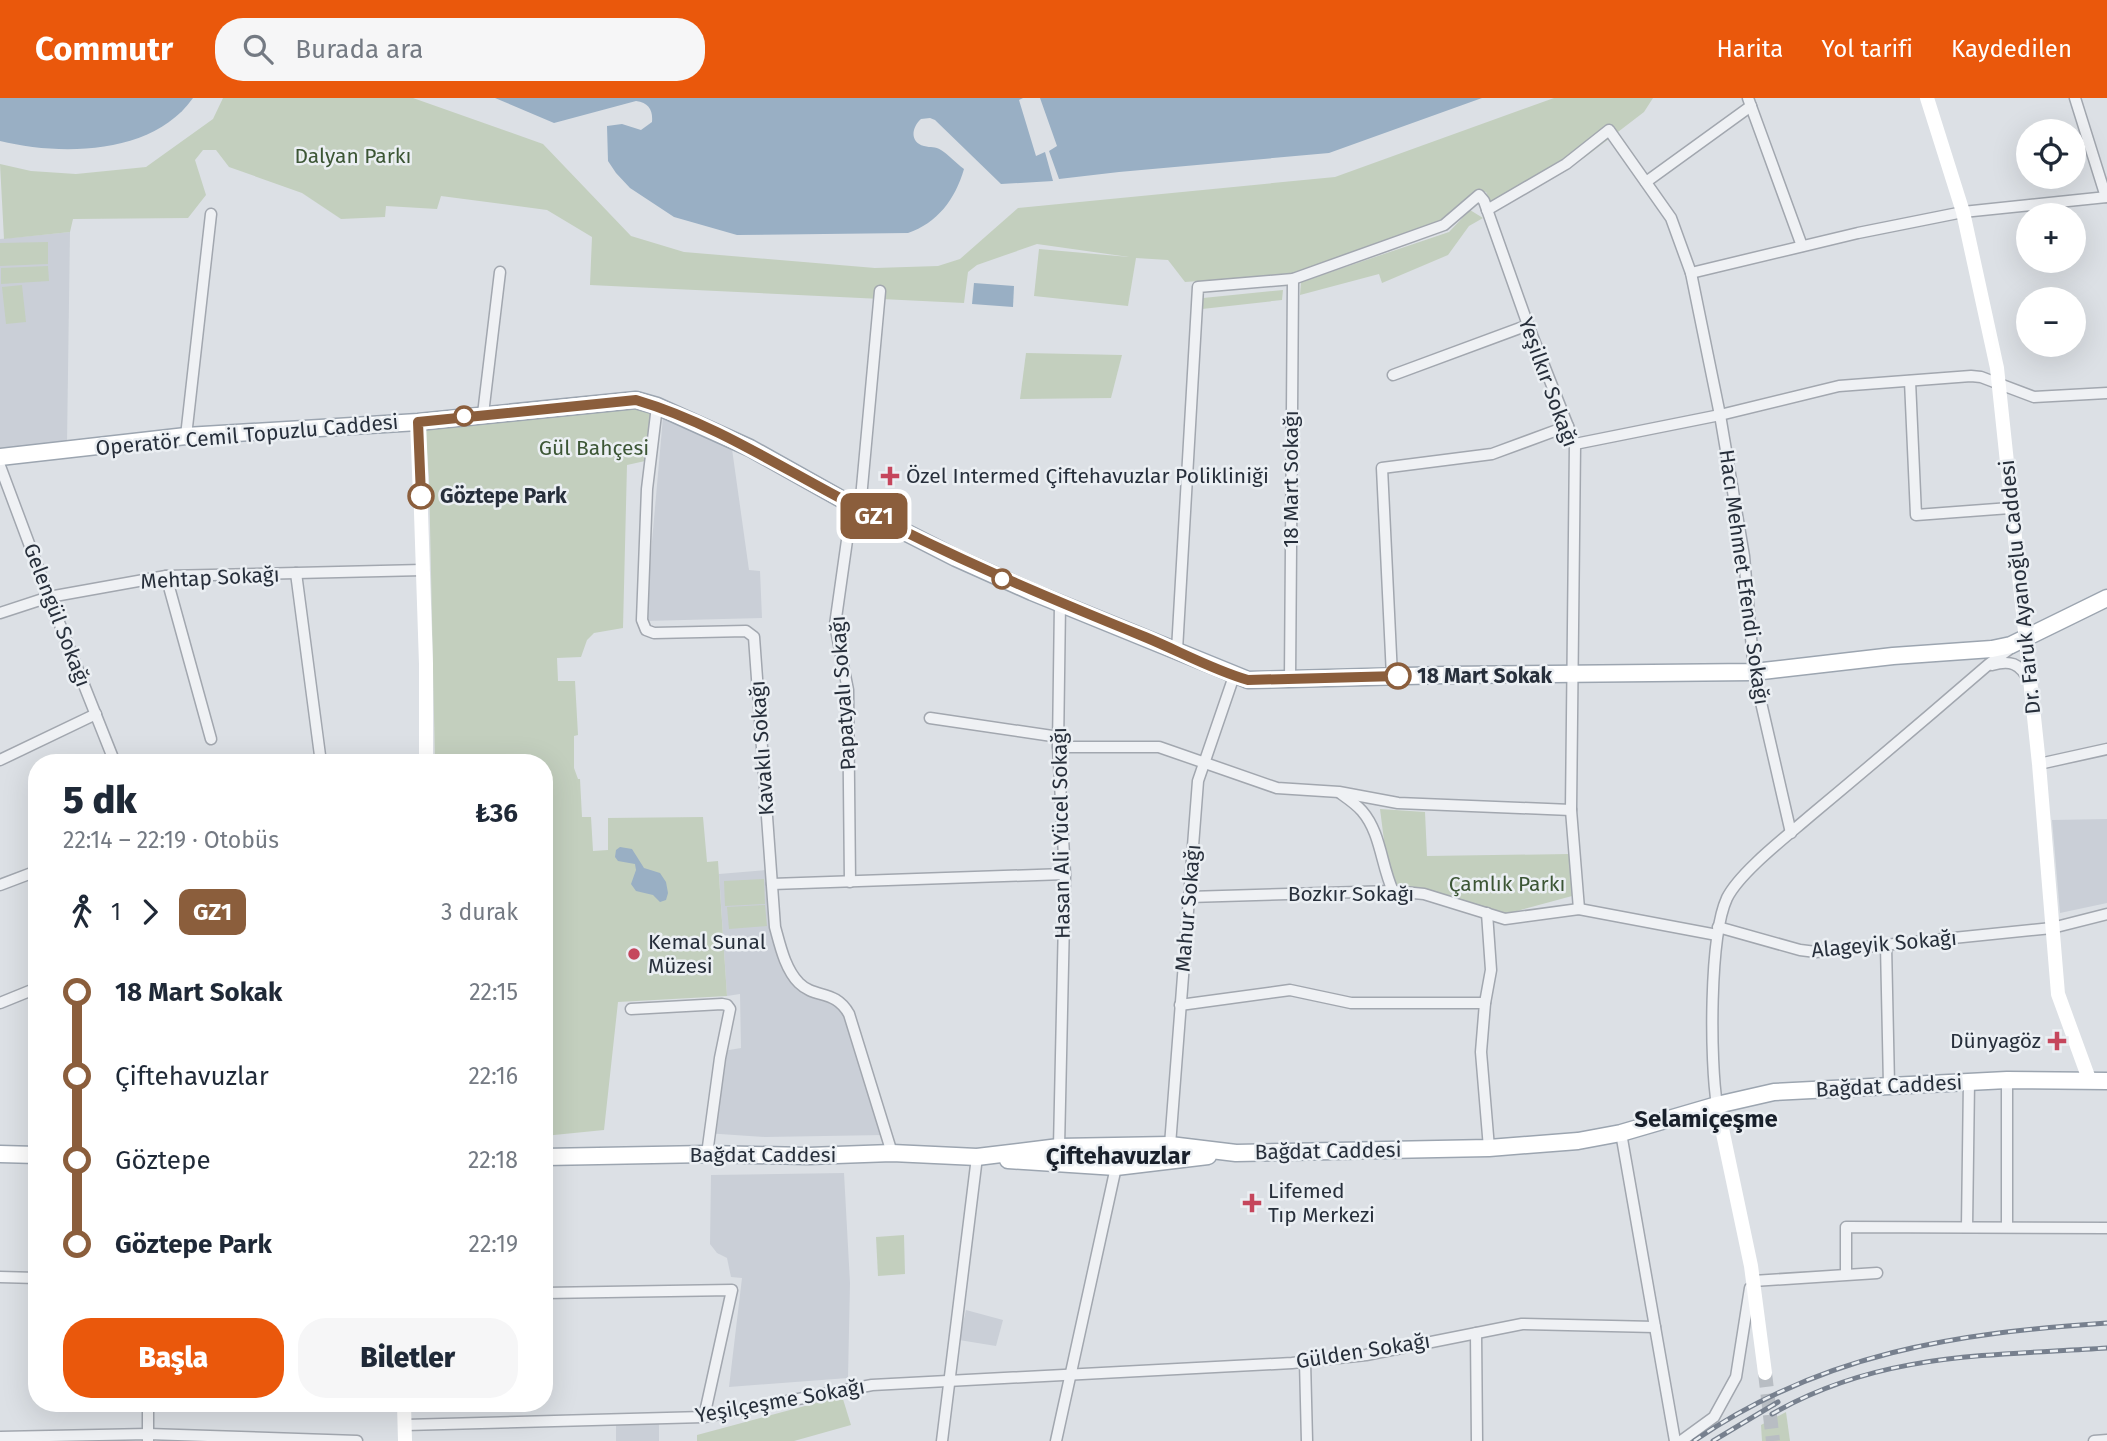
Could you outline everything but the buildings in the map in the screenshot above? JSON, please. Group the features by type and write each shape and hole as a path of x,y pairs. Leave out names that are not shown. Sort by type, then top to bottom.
{"main road":[{"name":"Operatör Cemil Topuzlu Caddesi","path":"0,457 186,436 418,422 636,400 657,406 750,448 856,507 956,558 1248,680 1754,672 1893,656 1996,649 2024,639 2107,598"},
{"name":"Bağdat Caddesi","path":"553,1157 892,1153 977,1157 1059,1147 1170,1145 1236,1153 1489,1148 1578,1141 1621,1133 1717,1105 1774,1092 1969,1081 2107,1081"},
{"path":"977,1157 1116,1167 1236,1153"},
{"path":"0,1154 28,1155"}],"street":[{"name":"Dr. Faruk Ayanoğlu Caddesi","path":"1927,98 1963,212 1999,385 2039,764 2058,994 2089,1079"},
{"path":"1691,273 1963,212 2107,197 2075,98"},
{"path":"1646,182 1750,102 1802,246"},
{"name":"Hacı Mehmet Efendi Sokağı","path":"1488,210 1566,164 1609,130 1671,218 1691,273 1720,415 1744,556 1754,672 1791,833"},
{"path":"1177,650 1198,287 1293,279 1444,225 1479,195 1488,210"},
{"name":"Yeşilkır Sokağı","path":"1488,210 1528,325 1575,444 1571,810 1579,909"},
{"path":"186,436 211,214"},
{"path":"483,414 500,272"},
{"name":"18 Mart Sokağı","path":"1290,680 1293,279"},
{"name":"Papatyalı Sokağı","path":"850,882 848,690 835,625 856,507 880,291"},
{"path":"1394,375 1528,325"},
{"path":"1575,444 1720,415 1839,386 1977,376 2038,398 2107,393"},
{"path":"1910,381 1916,515 2010,509"},
{"name":"Kavaklı Sokağı","path":"657,406 646,489 642,620 646,630 654,633 746,631 754,637 775,927 781,951 800,984 839,1000 849,1014 892,1153"},
{"path":"418,422 424,570 426,754"},
{"path":"1392,676 1382,468 1492,454 1568,426"},
{"name":"Gelengül Sokağı","path":"0,466 112,754"},
{"name":"Mehtap Sokağı","path":"0,613 49,597 166,576 424,570"},
{"path":"296,573 320,754"},
{"path":"166,576 211,739"},
{"name":"Hasan Ali Yücel Sokağı","path":"1059,1147 1065,874 1058,742 1060,603"},
{"path":"1765,1373 1753,1278 1717,1105 1713,1070 1713,1004 1718,931 1724,905 1732,891 1791,833 1985,667 2024,639"},
{"path":"1985,667 2004,662 2016,664 2023,670 2031,687"},
{"name":"Mahur Sokağı","path":"1170,1145 1198,781 1234,676"},
{"path":"0,760 96,714"},
{"path":"930,718 1058,742 1159,747 1277,788 1339,792 1398,803 1571,810"},
{"path":"2039,764 2107,749"},
{"path":"1339,792 1362,811 1378,841 1393,891"},
{"path":"0,885 28,874"},
{"path":"772,884 1065,874"},
{"name":"Bozkır Sokağı","path":"1189,897 1393,891 1424,894 1505,919 1579,909 1718,931"},
{"path":"1487,913 1491,970 1481,1052 1489,1148"},
{"name":"Alageyik Sokağı","path":"1718,931 1806,951 2052,928 2107,914"},
{"path":"1886,945 1889,1085"},
{"path":"1180,1005 1290,990 1351,1003 1485,1003"},
{"path":"0,1003 28,992"},
{"path":"631,1009 722,1004 730,1009 720,1058 707,1154"},
{"path":"2007,1080 2007,1227"},
{"path":"1967,1227 1969,1081"},
{"path":"1621,1133 1678,1441 1712,1419 1736,1377 1753,1278"},
{"path":"942,1441 977,1157"},
{"path":"1056,1441 1116,1167"},
{"path":"1846,1274 1846,1227 2107,1228"},
{"path":"1753,1278 1877,1273"},
{"path":"0,1277 28,1278"},
{"path":"553,1293 733,1290 704,1417"},
{"name":"Gülden Sokağı","path":"1070,1375 1366,1355 1524,1324 1655,1326"},
{"path":"1476,1333 1478,1441"},
{"path":"1305,1361 1307,1441"},
{"name":"Yeşilçeşme Sokağı","path":"405,1425 704,1417 859,1387 1070,1375"},
{"path":"148,1412 148,1437"},
{"path":"404,1412 405,1441"},
{"path":"0,1437 357,1441"},
{"path":"2094,1441 2107,1440"}],"shaded area":[{"path":"70,232 67,444 0,451 0,239"},
{"path":"663,417 732,449 749,570 760,571 762,618 645,621"},
{"path":"2107,819 2107,903 2060,913 2052,820"},
{"path":"766,870 771,936 801,992 843,1009 884,1135 765,1137 705,1133 717,1052 741,1048 740,994 727,996 719,874"},
{"path":"844,1173 850,1283 848,1378 729,1387 742,1278 731,1277 727,1258 717,1253 710,1244 711,1175"},
{"path":"966,1310 1003,1320 996,1346 959,1340"},
{"path":"659,1420 659,1441 616,1441 616,1423"}],"green space":[{"name":"Dalyan Parkı","path":"223,98 413,98 543,144 631,236 684,252 875,268 938,266 960,259 1018,208 1335,177 1554,98 1653,98 1644,112 1584,158 1494,211 1486,192 1480,191 1446,219 1288,275 1185,282 1168,260 1136,258 1128,306 1034,296 1039,249 1129,257 1037,244 977,265 968,272 964,303 590,285 592,237 547,210 441,196 437,209 386,206 385,217 341,219 302,193 229,167 216,150 203,150 195,160 206,195 188,218 73,219 70,232 4,239 0,164 31,171 76,174 146,167 213,119"},
{"path":"1470,210 1483,218 1469,226 1448,255 1382,283 1379,274 1300,295 1301,282 1449,232"},
{"path":"48,242 48,264 0,266 0,243"},
{"path":"48,266 49,281 1,284 1,268"},
{"path":"22,285 26,322 6,324 2,287"},
{"path":"1283,290 1282,300 1202,309 1203,298"},
{"path":"1026,353 1122,355 1111,398 1020,399"},
{"name":"Gül Bahçesi","path":"641,408 651,412 645,461 627,465 623,628 594,633 587,640 581,657 557,658 558,681 575,681 578,735 574,736 574,768 580,779 582,817 591,817 593,851 608,850 608,818 703,817 707,862 718,861 727,996 618,1002 604,1130 553,1135 553,754 435,754 429,477 425,428"},
{"name":"Çamlık Parkı","path":"1380,809 1425,812 1427,856 1569,854 1572,896 1506,914 1397,889 1387,864"},
{"path":"764,879 765,904 725,906 724,881"},
{"path":"765,905 767,926 729,929 727,907"},
{"path":"904,1235 905,1274 878,1276 876,1237"},
{"path":"842,1396 851,1425 794,1441 697,1441 697,1435"},
{"path":"1786,1412 1790,1441 1762,1441 1761,1425"}],"water":[{"path":"0,98 193,98 176,117 155,131 130,141 104,147 50,149 0,141"},
{"path":"495,98 1023,98 1019,100 1036,156 1045,152 1053,181 1001,184 935,120 921,119 914,130 916,141 941,150 964,169 956,191 944,209 928,223 908,233 737,235 674,217 630,188 616,173 608,161 607,126 622,124 641,130 652,122 651,111 644,103 636,101 554,123"},
{"path":"1040,98 1482,98 1329,153 1059,179 1049,151 1057,146"},
{"path":"974,283 1014,286 1013,307 972,304"},
{"path":"620,847 632,849 644,868 660,873 666,882 666,900 660,902 653,895 636,891 631,884 636,870 635,864 618,861 615,857 616,850"}],"tunnel":[{"path":"1765,1373 1773,1441"}],"railway":[{"path":"1694,1441 1742,1411 1791,1387 1892,1353 1997,1333 2107,1323"},
{"path":"1772,1414 1812,1394 1894,1368 1977,1356 2107,1348"},
{"path":"1713,1441 1778,1402"}],"bus line":[{"name":"GZ1","path":"421,496 418,422 636,400 657,406 750,448 852,505 956,558 1234,676 1248,680 1290,680 1398,676"}],"place":[{"name":"Özel Intermed Çiftehavuzlar Polikliniği","path":"890,476"},
{"name":"Göztepe Park","path":"421,496"},
{"name":"18 Mart Sokak","path":"1398,676"},
{"name":"Kemal Sunal Müzesi","path":"634,954"},
{"name":"Dünyagöz","path":"2057,1041"},
{"name":"Lifemed Tıp Merkezi","path":"1252,1203"}],"district":[{"name":"Selamiçeşme","path":"1706,1119"},
{"name":"Çiftehavuzlar","path":"1118,1156"}]}
